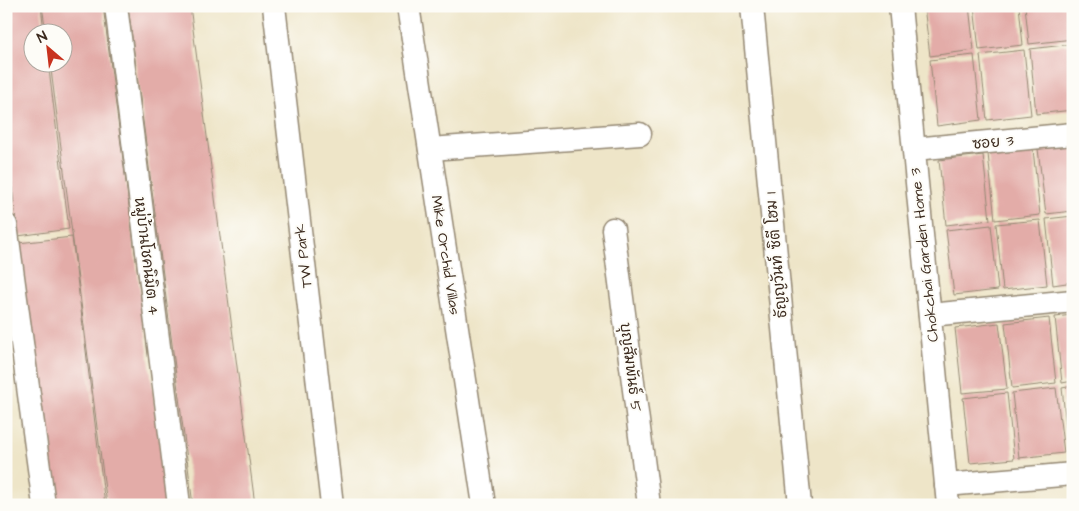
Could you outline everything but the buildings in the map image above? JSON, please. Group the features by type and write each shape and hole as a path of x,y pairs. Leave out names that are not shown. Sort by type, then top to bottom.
{"street":[{"name":"หมู่บ้านโชคนิมิต 4","path":"116,6 179,505"},
{"name":"TW Park","path":"274,6 332,505"},
{"name":"Mike Orchid Villas","path":"408,6 484,505"},
{"name":"ธัญญวันท์ ซิตี โฮม 1","path":"752,6 800,505"},
{"name":"Chokchai Garden Home 3","path":"900,6 947,495"},
{"path":"430,149 640,134"},
{"name":"ซอย 3","path":"914,149 1073,134"},
{"path":"6,225 44,505"},
{"name":"บุญสัมพันธ์ 5","path":"613,229 649,505"},
{"path":"930,315 1073,301"},
{"path":"947,495 1073,474"}]}
